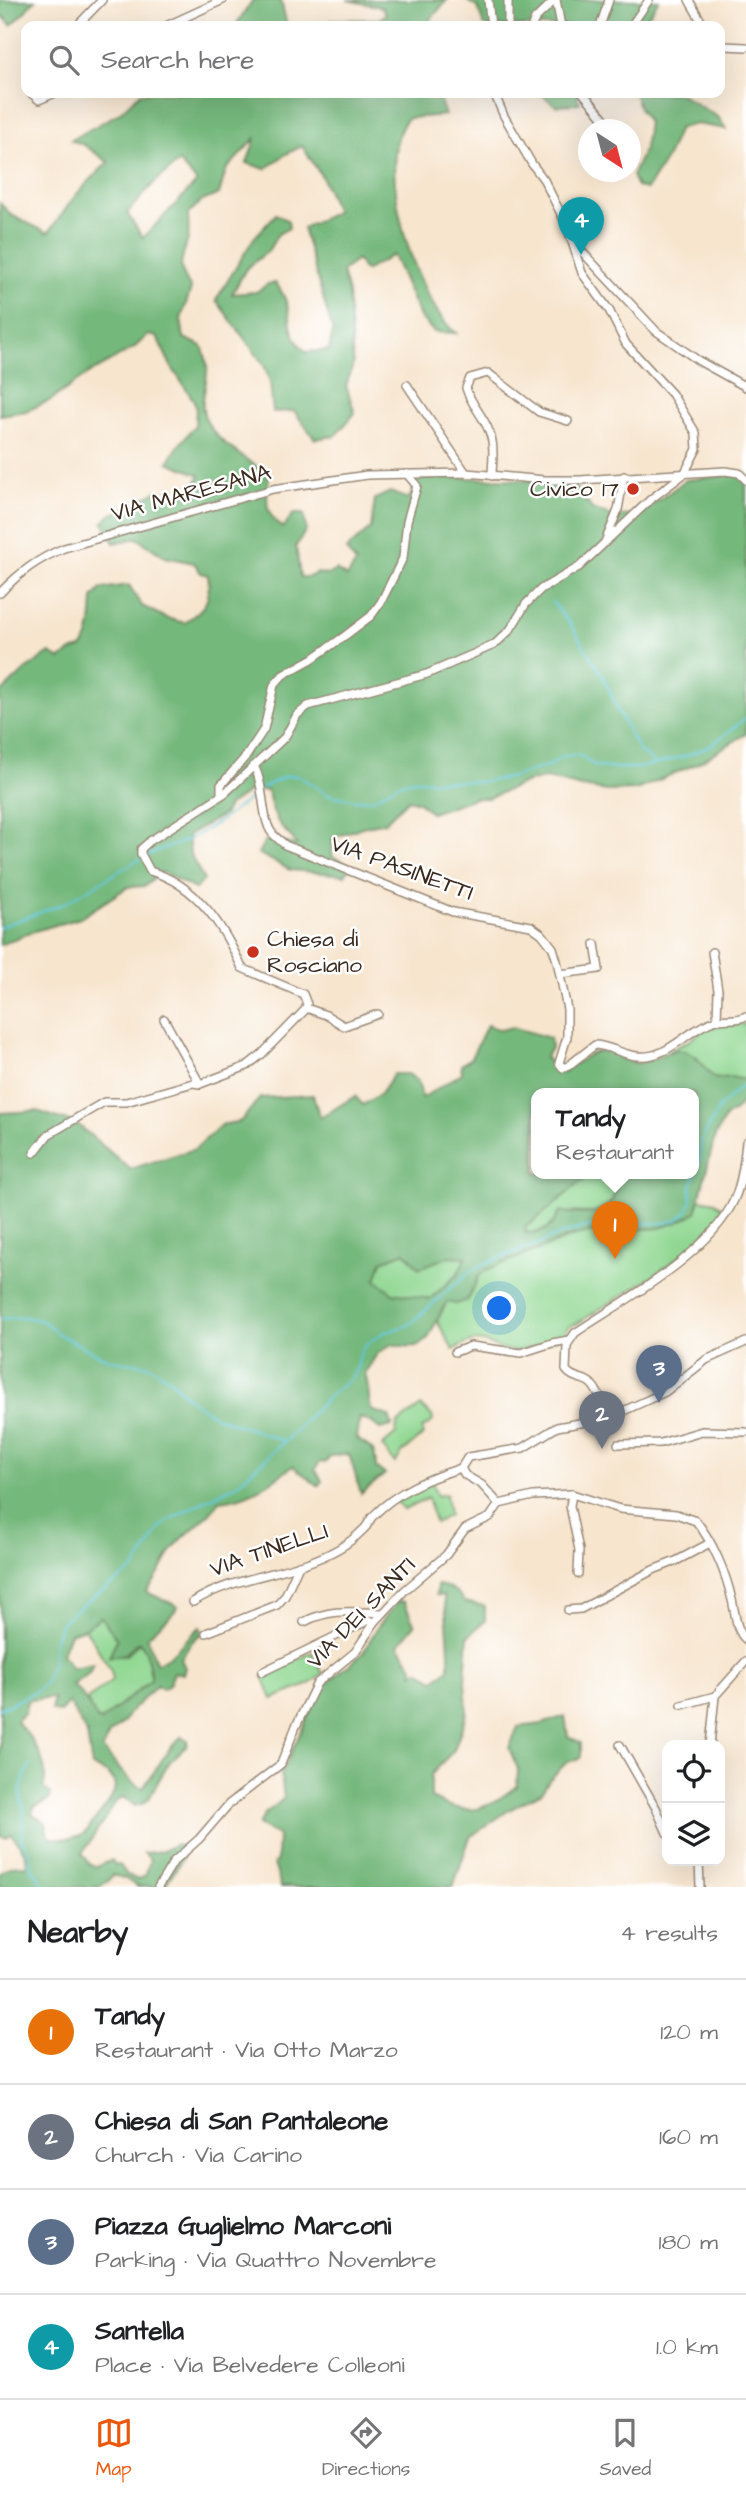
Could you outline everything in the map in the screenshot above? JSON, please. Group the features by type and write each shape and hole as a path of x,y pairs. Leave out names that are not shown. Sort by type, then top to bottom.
{"street":[{"path":"82,21 102,0"},
{"path":"177,21 223,0"},
{"path":"488,0 490,21"},
{"path":"508,0 508,21"},
{"path":"533,21 556,0 560,21"},
{"path":"602,21 609,0"},
{"path":"634,21 649,0"},
{"path":"689,0 701,21"},
{"path":"725,46 746,47"},
{"path":"306,1008 303,994 242,968 214,916 193,894 168,876 150,871 141,849 225,793 285,737 297,715 308,706 427,674 494,645 510,630 526,604 541,589 579,567 651,499 684,474 697,449 696,433 671,394 626,344 609,310 582,273 572,242 544,180 504,116 496,98"},
{"path":"587,98 605,119"},
{"path":"572,242 656,331 699,361 746,387"},
{"path":"492,476 492,441 490,433 470,401 466,388 470,378 488,373 539,412 568,421"},
{"path":"407,385 466,473"},
{"name":"VIA MARESANA","path":"0,593 20,572 64,548 218,503 273,489 311,483 367,475 466,473 545,480 725,471 739,473 746,480"},
{"path":"221,794 222,785 264,729 274,685 283,675 346,635 370,616 381,602 403,558 406,545 407,521 417,486 407,474"},
{"path":"603,547 618,510 624,476"},
{"name":"VIA PASINETTI","path":"254,766 262,788 267,822 272,833 285,845 453,912 531,926 542,934 553,948 561,974 568,1026 559,1063 563,1068 595,1045 637,1056 660,1052 717,1020 740,1020 746,1016"},
{"path":"561,974 599,970 595,944"},
{"path":"712,952 718,990 717,1020"},
{"path":"306,1008 344,1026 378,1014"},
{"path":"34,1153 48,1135 104,1102 126,1101 193,1083 200,1084 247,1066 306,1008"},
{"path":"164,1019 200,1084"},
{"path":"608,1418 594,1386 588,1381 572,1377 566,1370 569,1340 575,1333 685,1259 716,1229 739,1187 746,1142"},
{"path":"455,1352 471,1346 521,1353 569,1340"},
{"name":"VIA TINELLI","path":"193,1602 210,1591 299,1564 340,1548 366,1528 372,1518 390,1502 421,1481 461,1468 468,1457 523,1448 557,1427 608,1418 665,1392 717,1353 746,1342"},
{"path":"618,1444 661,1443 702,1431 746,1432"},
{"path":"461,1468 465,1475 482,1485 499,1504 533,1496 572,1494 620,1509 689,1517 701,1527 710,1543 728,1585 738,1628 746,1640"},
{"path":"572,1494 570,1506 579,1550 578,1574"},
{"name":"VIA DEI SANTI","path":"158,1887 174,1861 199,1839 229,1804 281,1764 317,1683 355,1651 383,1613 446,1555 465,1529 490,1517 499,1504"},
{"path":"568,1609 581,1609 710,1543"},
{"path":"206,1633 276,1605 285,1595 299,1564"},
{"path":"304,1622 333,1611 383,1613"},
{"path":"262,1672 369,1620 375,1622"},
{"path":"682,1705 715,1696 746,1661"},
{"path":"711,1740 715,1696"},
{"path":"620,1745 662,1822"},
{"path":"699,1866 700,1887"}],"green space":[{"path":"0,0 35,0 11,25 0,13"},
{"path":"253,0 281,0 286,21 238,21"},
{"path":"347,0 447,0 429,21 332,20 379,19 386,14 382,7"},
{"path":"466,0 659,0 645,21 482,21 478,8"},
{"path":"136,98 439,98 445,115 408,118 398,138 394,165 396,196 413,262 426,292 441,317 456,333 434,332 420,317 393,255 365,271 357,260 342,271 348,293 353,364 346,386 355,413 335,436 315,439 294,411 273,412 270,382 264,365 216,300 254,238 276,214 288,221 289,228 278,234 268,251 246,269 232,294 256,292 268,284 276,283 288,307 293,333 300,345 306,352 329,350 333,332 303,228 336,212 322,177 302,146 265,169 247,163 256,137 226,170 219,194 200,202 188,214 188,236 181,266 191,289 181,319 184,338 202,346 205,354 207,373 203,412 208,424 226,444 269,475 267,505 276,522 283,528 293,514 304,514 306,530 296,546 300,577 317,573 327,575 336,570 347,577 356,563 346,550 371,528 375,499 390,492 409,499 417,479 443,477 572,482 592,509 614,517 640,514 686,480 746,473 746,734 696,764 636,790 607,791 547,778 530,781 488,798 474,798 431,813 419,802 408,799 385,822 333,838 332,857 350,865 345,875 290,870 258,853 266,840 297,845 276,818 268,791 253,789 228,806 223,815 188,835 190,854 204,880 195,889 162,872 145,886 128,887 80,918 31,932 0,945 0,694 25,670 50,653 60,659 82,648 90,631 93,598 101,589 129,585 142,606 166,618 185,623 206,603 209,592 208,575 201,573 194,563 165,557 137,538 114,543 103,522 157,491 181,497 194,487 200,475 168,462 195,426 196,407 157,337 148,335 134,348 88,374 49,401 26,411 0,415 0,203 11,215 48,233 76,195 108,162 84,145 71,140 119,113","holes":["179,162 197,182 143,238 127,213 153,184"]},
{"path":"546,98 578,98 580,103 556,106"},
{"path":"636,98 687,98 719,118 726,129 696,124 679,128 667,157 647,189 637,187 635,182 641,182 641,156 648,122"},
{"path":"746,1024 746,1080 730,1077 716,1079 696,1056 669,1051 692,1039 708,1026"},
{"path":"487,1025 501,1030 512,1027 550,1038 551,1048 545,1058 563,1072 583,1058 601,1051 637,1063 678,1050 694,1056 716,1079 730,1077 746,1080 746,1086 739,1106 726,1116 715,1136 696,1212 659,1228 572,1236 486,1270 478,1277 468,1300 456,1304 447,1302 423,1343 416,1346 392,1344 377,1354 365,1373 371,1410 389,1416 392,1426 380,1429 360,1418 356,1438 371,1449 375,1455 376,1468 385,1474 361,1494 349,1454 330,1456 325,1463 320,1462 315,1469 322,1481 318,1486 293,1466 249,1494 219,1501 173,1549 146,1592 178,1606 147,1638 156,1662 171,1655 200,1627 203,1633 187,1648 181,1659 185,1668 183,1674 174,1672 169,1685 163,1689 157,1685 129,1713 123,1723 109,1734 102,1749 126,1777 143,1788 181,1737 188,1740 187,1746 169,1762 149,1798 142,1804 135,1806 124,1797 117,1800 82,1854 90,1864 97,1867 112,1860 115,1865 120,1865 127,1875 138,1880 146,1875 150,1859 144,1853 162,1851 177,1844 184,1856 164,1887 138,1887 124,1878 112,1875 99,1887 0,1887 0,1872 10,1866 27,1865 26,1854 12,1834 0,1836 0,1113 37,1111 77,1124 130,1169 195,1149 221,1125 241,1121 260,1098 313,1095 320,1118 355,1096 363,1105 381,1093 394,1074 408,1074 418,1081 422,1098 462,1073 461,1065 471,1058","holes":["405,1252 419,1268 450,1256 466,1257 457,1275 430,1299 393,1293 376,1280 382,1261","101,1617 117,1639 109,1657 126,1654 140,1642 146,1651 151,1680 100,1722 72,1685 89,1673 93,1664 72,1668 62,1654 70,1633 85,1628","54,1698 51,1710 60,1712 69,1703 87,1734 92,1767 111,1777 114,1783 108,1804 86,1831 80,1836 69,1838 51,1838 47,1833 46,1823 32,1814 34,1807 49,1800 51,1794 43,1788 45,1770 38,1752 16,1721 24,1713 28,1700"]},
{"path":"584,1179 620,1179 609,1204 600,1210 569,1213 542,1231 526,1233 525,1227"},
{"path":"700,1199 715,1202 724,1210 711,1228 677,1259 568,1327 565,1335 517,1351 478,1341 453,1350 437,1321 447,1302 468,1300 478,1277 485,1270 572,1237 593,1232 659,1228 678,1222 696,1212"},
{"path":"405,1252 466,1257 457,1275 430,1299 392,1293 375,1280 382,1261"},
{"path":"421,1406 432,1416 433,1421 422,1429 423,1435 403,1452 395,1463 382,1446 396,1434 397,1424"},
{"path":"432,1481 437,1496 446,1494 449,1515 435,1523 428,1498 404,1510 395,1500 421,1484"},
{"path":"437,1585 453,1590 464,1602 485,1606 485,1621 468,1636 465,1681 467,1712 454,1750 431,1775 431,1798 457,1808 476,1809 495,1801 517,1786 518,1769 509,1748 518,1727 542,1724 565,1716 568,1736 581,1743 581,1757 568,1761 549,1780 542,1792 509,1810 470,1837 453,1887 281,1887 274,1864 277,1860 278,1835 258,1825 265,1814 284,1798 281,1774 322,1687 362,1654 379,1625 398,1601 404,1602 415,1625 398,1645 413,1667 413,1673 418,1670 434,1680 449,1669 444,1596 436,1595"},
{"path":"101,1616 117,1639 110,1656 126,1655 140,1642 146,1651 151,1680 100,1722 92,1713 87,1700 113,1679 110,1669 85,1628"},
{"path":"312,1652 323,1674 308,1685 272,1699 263,1676"}],"waterway":[{"path":"552,602 570,624 603,676 639,751 656,764 689,755 713,744 746,718"},
{"path":"262,788 286,776 298,776 329,795 356,800 373,799 398,784 413,780 479,782 509,778 572,755 581,756 595,766 608,768 638,768 656,764"},
{"path":"145,857 206,830 258,792"},
{"path":"0,927 63,904 140,859"},
{"path":"699,1163 702,1139 719,1108 741,1086 746,1086"},
{"path":"0,1709 35,1692 45,1683 53,1663 54,1640 61,1624 70,1614 134,1569 160,1528 170,1519 236,1485 285,1441 330,1395 351,1378 357,1368 361,1351 368,1343 383,1333 409,1325 469,1272 493,1260 582,1228 607,1224 676,1221 687,1212 693,1179"},
{"path":"0,1319 25,1317 43,1321 58,1334 97,1354 112,1360 148,1365 217,1417 283,1441"},
{"path":"31,1764 20,1793 24,1810 21,1839 29,1854 30,1865 45,1887"}],"place":[{"name":"Santella","path":"581,255"},
{"name":"Civico 17","path":"633,489"},
{"name":"Chiesa di Rosciano","path":"253,952"},
{"name":"Tandy","path":"615,1259"},
{"name":"Piazza Guglielmo Marconi","path":"659,1403"},
{"name":"Chiesa di San Pantaleone","path":"602,1449"}]}
